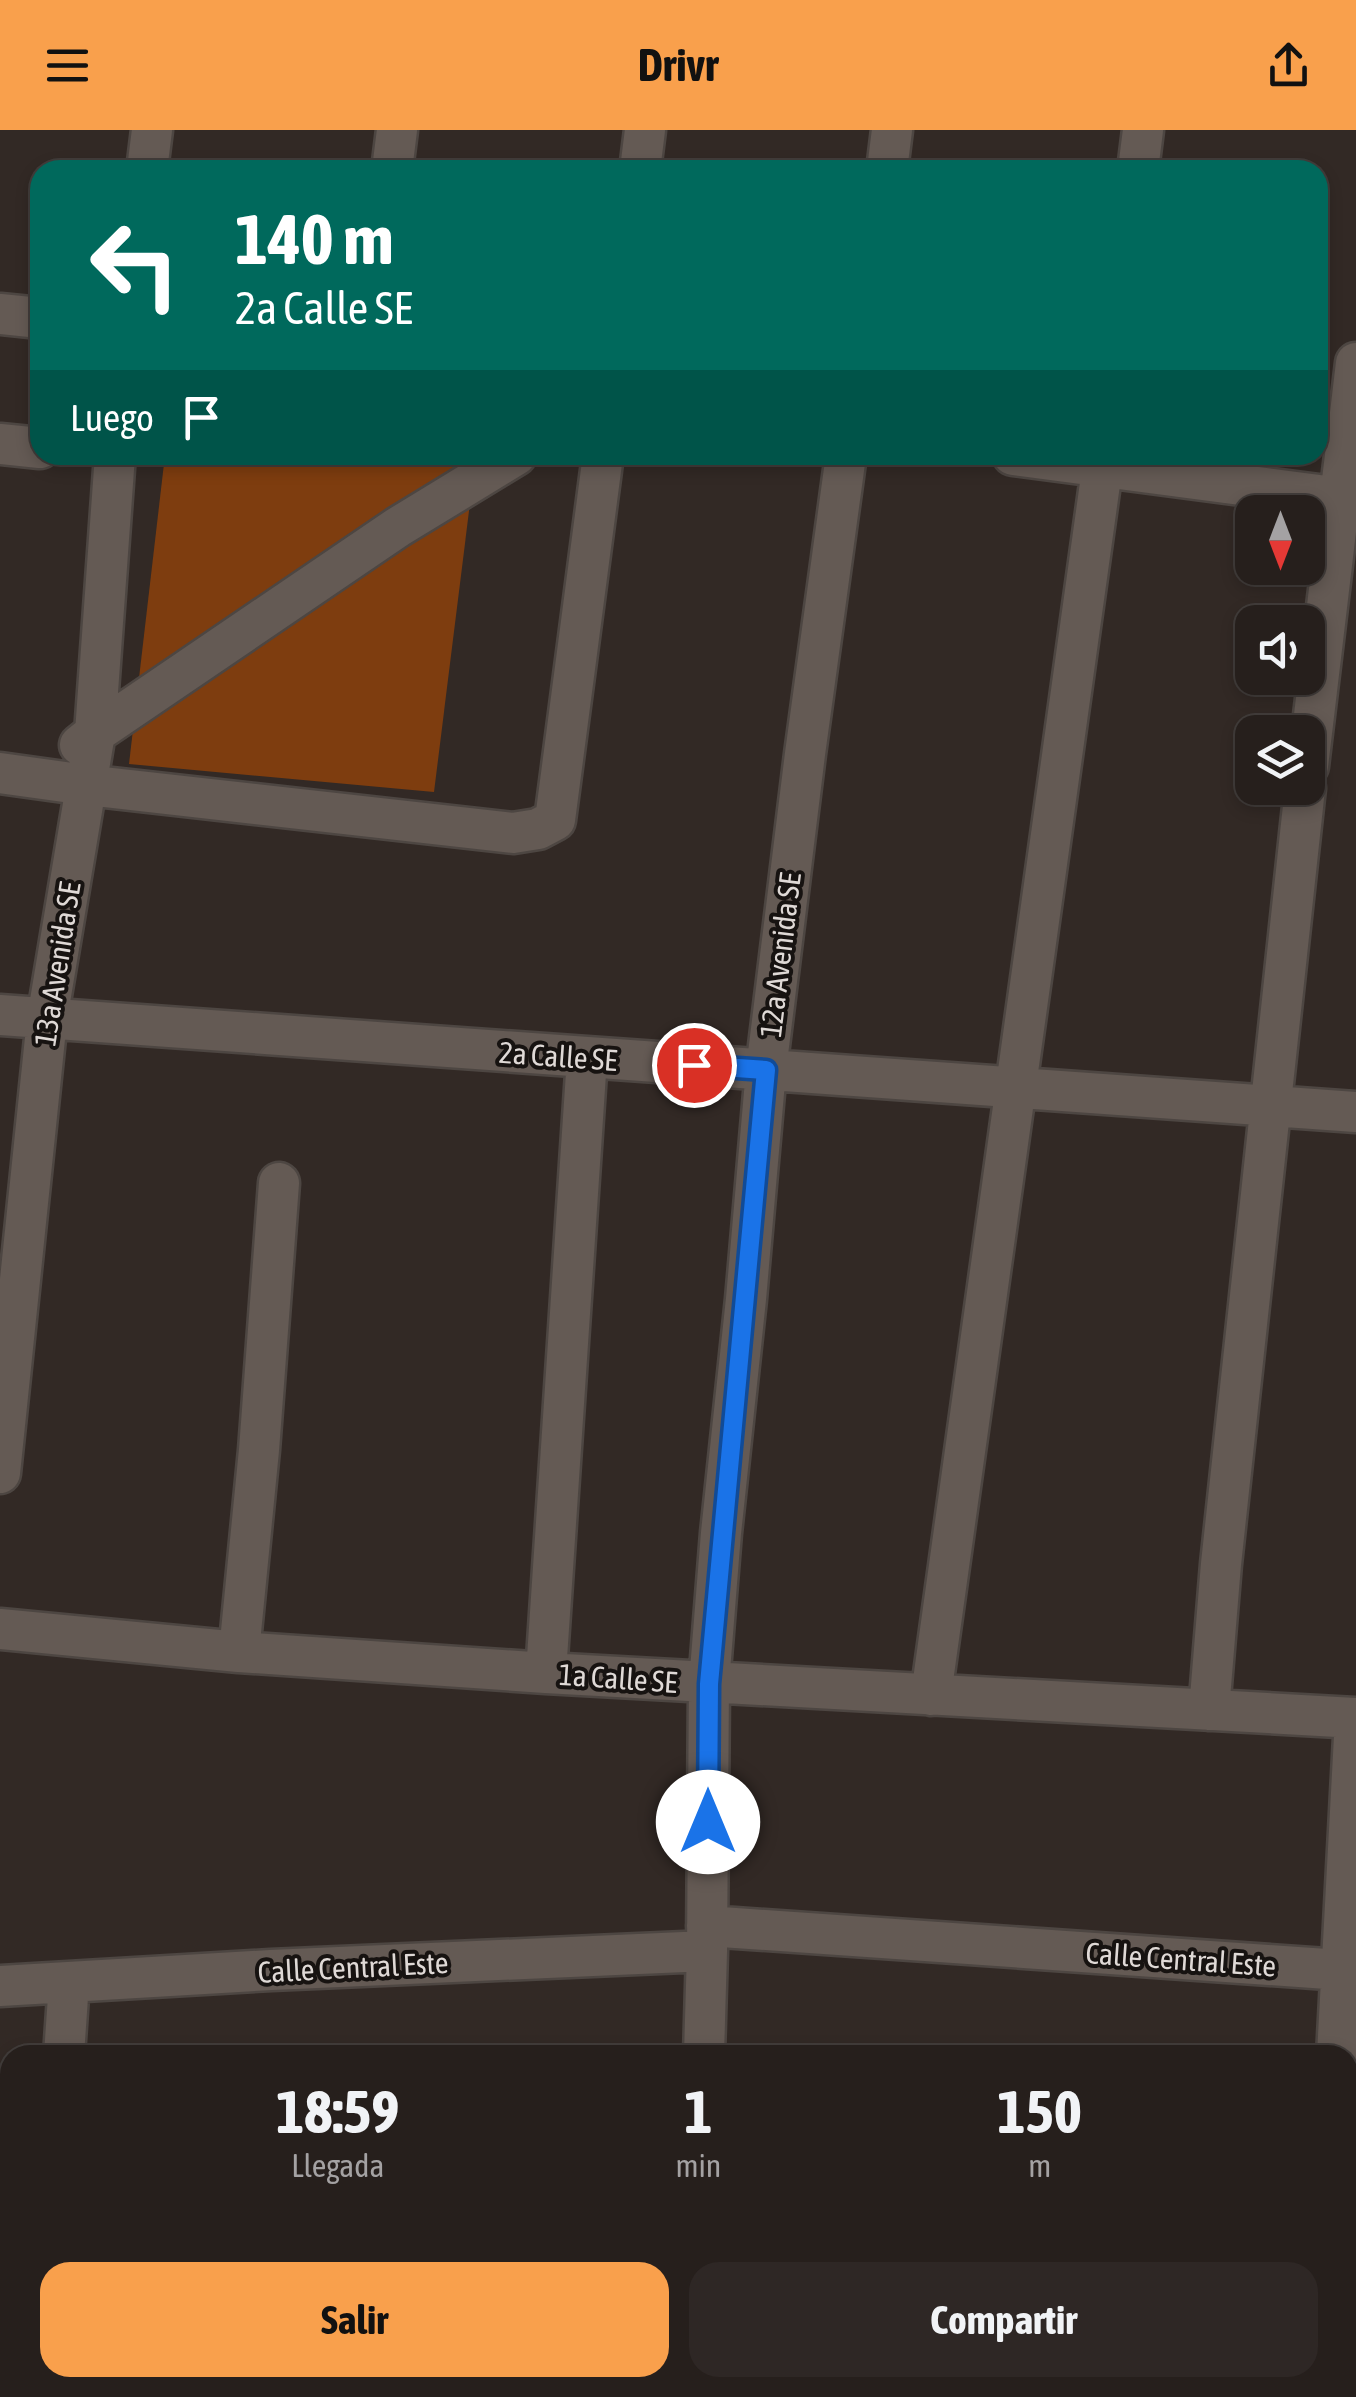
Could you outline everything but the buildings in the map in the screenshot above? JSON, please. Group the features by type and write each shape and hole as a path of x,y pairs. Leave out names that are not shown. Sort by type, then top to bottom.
{"street":[{"path":"148,160 152,130"},
{"path":"393,160 397,130"},
{"path":"641,160 645,130"},
{"path":"888,160 892,130"},
{"path":"1139,160 1143,130"},
{"path":"0,314 30,317"},
{"path":"1316,715 1348,499 1356,364"},
{"path":"0,444 30,447"},
{"name":"13a Avenida SE","path":"0,1473 5,1366 47,1019 95,733 113,465"},
{"path":"18,774 72,752 398,527 500,465"},
{"path":"18,774 513,833 538,829 554,820 602,465"},
{"name":"12a Avenida SE","path":"704,2045 709,1684 766,1070 845,465"},
{"path":"932,1696 1103,465"},
{"path":"1130,465 1348,499"},
{"path":"1209,1710 1221,1564 1303,805"},
{"name":"2a Calle SE","path":"0,1015 1356,1112"},
{"path":"546,1673 586,1058"},
{"path":"239,1652 280,1183"},
{"name":"1a Calle SE","path":"0,1630 239,1652 709,1684 1356,1718"},
{"path":"1338,2045 1349,1970 1356,1718"},
{"name":"Calle Central Este","path":"0,1986 310,1968 707,1938 1349,1970"},
{"path":"65,2045 69,1982"}],"shaded area":[{"path":"164,465 475,465 434,792 129,764"}],"route":[{"path":"694,1065 766,1070 709,1684 708,1822"}]}
